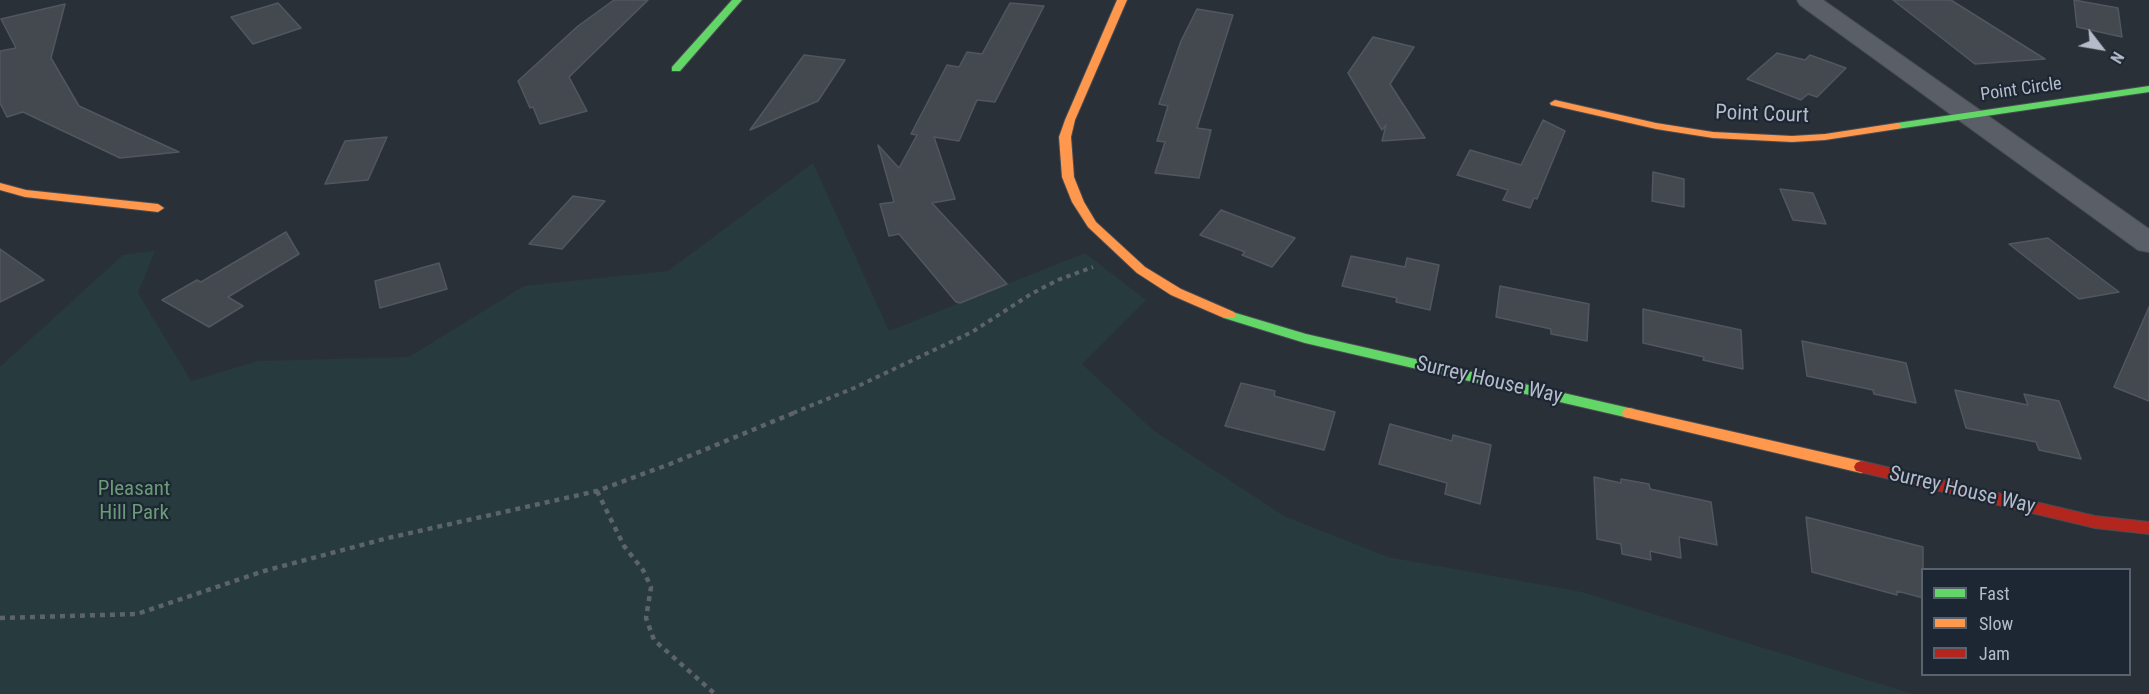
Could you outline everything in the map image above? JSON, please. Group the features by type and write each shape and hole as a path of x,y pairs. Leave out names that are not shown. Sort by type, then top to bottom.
{"street":[{"path":"676,69 737,0"},
{"name":"Surrey House Way","path":"1122,0 1070,120 1065,137 1068,177 1078,202 1092,224 1141,270 1176,292 1212,309 1257,325 2095,522 2149,528"},
{"path":"1808,0 2149,243"},
{"name":"Point Circle","path":"1970,116 2149,88"},
{"name":"Point Court","path":"1555,103 1656,126 1713,135 1761,139 1825,137 1970,116"},
{"path":"0,186 25,192 158,208"}],"path":[{"path":"0,618 137,614 264,571 320,556 388,538 597,491 670,464 865,383 972,332 1058,279 1121,253"},
{"path":"597,491 624,546 643,570 651,587 646,618 654,640 714,694"}],"green space":[{"name":"Pleasant Hill Park","path":"813,163 889,331 1085,253 1146,300 1082,364 1153,430 1284,516 1388,557 1582,592 1913,694 0,694 0,367 123,255 155,251 138,293 191,381 258,361 409,357 524,286 668,271"}],"building":[{"path":"614,0 648,0 569,77 587,111 540,124 518,81 578,26"},
{"path":"1893,0 1951,0 2045,59 1975,64"},
{"path":"2074,0 2118,8 2122,37 2077,27"},
{"path":"278,3 301,28 253,44 231,17"},
{"path":"1010,3 1044,6 995,102 977,100 959,141 934,137 955,199 932,203 1007,284 960,303 956,302 899,234 889,236 880,204 894,202 878,145 899,168 917,135 911,134 947,65 959,67 967,52 982,54"},
{"path":"65,4 51,58 79,106 179,152 120,158 23,112 7,117 0,103 0,51 16,48 1,19"},
{"path":"1197,9 1233,15 1197,128 1211,130 1199,178 1155,173 1165,142 1157,141 1168,106 1159,104 1181,41"},
{"path":"1373,37 1414,47 1390,84 1425,138 1382,141 1386,125 1382,130 1348,73"},
{"path":"1777,53 1805,60 1810,55 1846,68 1817,97 1808,94 1801,100 1747,79"},
{"path":"804,55 845,60 818,101 750,130"},
{"path":"1543,120 1565,131 1537,199 1534,198 1530,208 1503,200 1508,190 1457,175 1470,150 1521,165"},
{"path":"387,137 368,180 325,184 345,141"},
{"path":"1653,172 1684,179 1684,207 1652,201"},
{"path":"1780,189 1813,193 1826,224 1793,220"},
{"path":"573,196 605,201 562,249 529,244"},
{"path":"1221,210 1295,238 1272,267 1242,255 1245,252 1200,235"},
{"path":"286,232 299,254 228,297 243,306 209,327 162,300 197,280 201,282"},
{"path":"2048,238 2119,292 2079,299 2009,244"},
{"path":"0,249 44,280 0,302"},
{"path":"1351,256 1405,267 1407,258 1439,265 1430,310 1396,302 1397,298 1342,286"},
{"path":"439,263 447,289 380,308 375,281"},
{"path":"1500,286 1589,304 1587,341 1551,334 1551,329 1496,317"},
{"path":"2149,307 2149,401 2114,387"},
{"path":"1643,309 1741,330 1743,369 1703,360 1704,357 1643,343"},
{"path":"1802,341 1906,363 1916,403 1874,394 1873,390 1807,376"},
{"path":"1241,383 1275,391 1274,396 1335,412 1324,450 1225,426"},
{"path":"1955,390 2028,405 2024,394 2059,401 2081,459 2039,450 2036,442 1966,428"},
{"path":"1390,424 1452,441 1453,435 1491,445 1480,504 1445,494 1447,483 1379,464"},
{"path":"1594,477 1621,483 1621,479 1649,484 1650,489 1711,502 1717,545 1679,537 1681,558 1650,551 1651,560 1622,554 1621,544 1597,539"},
{"path":"1806,517 1923,547 1921,597 1897,591 1897,595 1812,572"}],"traffic: fast":[{"path":"676,69 737,0"},
{"path":"1897,126 2149,89"},
{"path":"1229,315 1305,338 1629,413"}],"traffic: slow":[{"path":"1122,0 1070,120 1065,137 1068,177 1078,202 1092,224 1141,270 1176,292 1229,315"},
{"path":"1555,103 1656,126 1713,135 1792,139 1825,137 1897,126"},
{"path":"0,186 25,193 158,208"},
{"path":"1629,413 1861,467"}],"traffic: jam":[{"path":"1861,467 2095,522 2149,528"}]}
